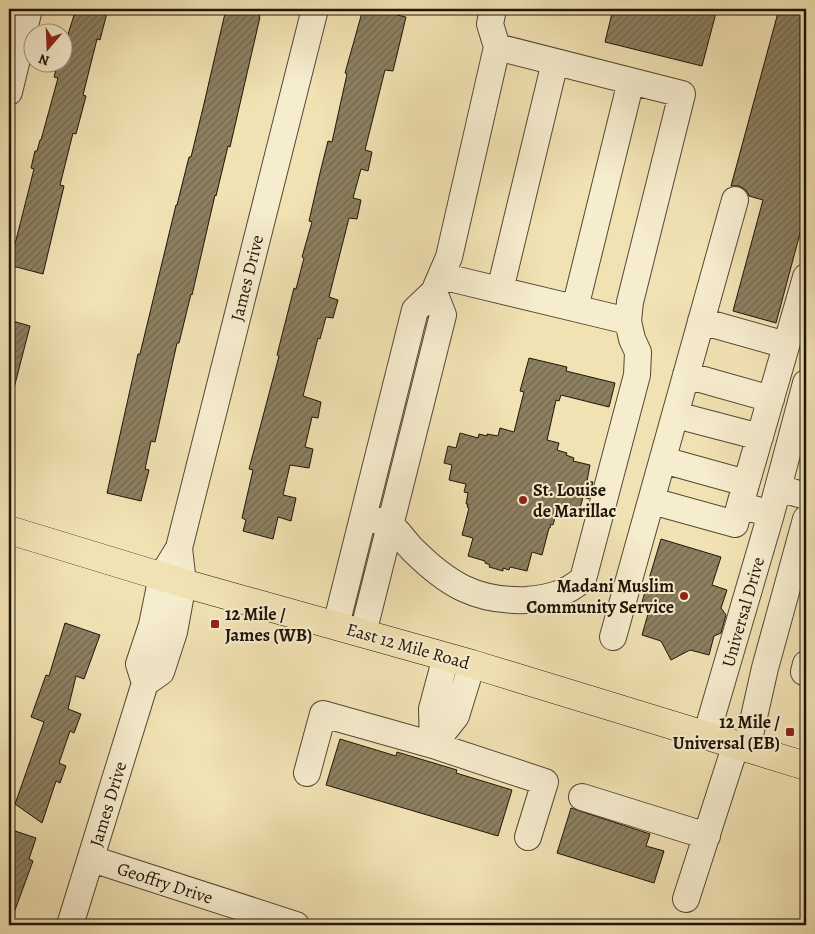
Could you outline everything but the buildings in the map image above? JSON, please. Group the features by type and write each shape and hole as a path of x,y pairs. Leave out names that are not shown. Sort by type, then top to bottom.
{"main road":[{"name":"East 12 Mile Road","path":"9,530 172,580 472,664 806,766"}],"street":[{"path":"9,92 29,9"},
{"name":"James Drive","path":"70,925 92,859 145,682 161,672 174,632 172,580 315,9"},
{"path":"336,625 415,310 438,284 449,257 497,47 490,24 493,9"},
{"path":"363,518 390,524 433,570 468,591 485,598 513,600 546,599 572,589 583,579 637,375 638,352 632,339 628,321 630,302 682,94 497,47"},
{"path":"500,290 555,62"},
{"path":"575,308 631,81"},
{"path":"613,637 735,200"},
{"path":"652,501 735,524 806,277"},
{"path":"438,284 500,290 628,321"},
{"path":"363,633 442,315 438,284"},
{"path":"702,321 786,345"},
{"path":"686,375 771,399"},
{"name":"Universal Drive","path":"706,736 804,396"},
{"path":"676,415 760,437"},
{"path":"663,460 743,494 771,514"},
{"path":"778,488 806,496"},
{"name":"Universal Drive","path":"686,899 707,836 742,746 806,524"},
{"path":"433,746 432,709 446,657"},
{"path":"433,746 456,716 472,664"},
{"path":"806,664 804,672 806,672"},
{"path":"307,773 323,714 433,746 545,782 528,837"},
{"path":"582,797 707,836"},
{"name":"Geoffry Drive","path":"92,859 296,925"}],"place":[{"name":"St. Louise de Marillac","path":"523,500"},
{"name":"Madani Muslim Community Service","path":"684,596"},
{"name":"12 Mile / James (WB)","path":"215,624"},
{"name":"12 Mile / Universal (EB)","path":"790,732"}]}
